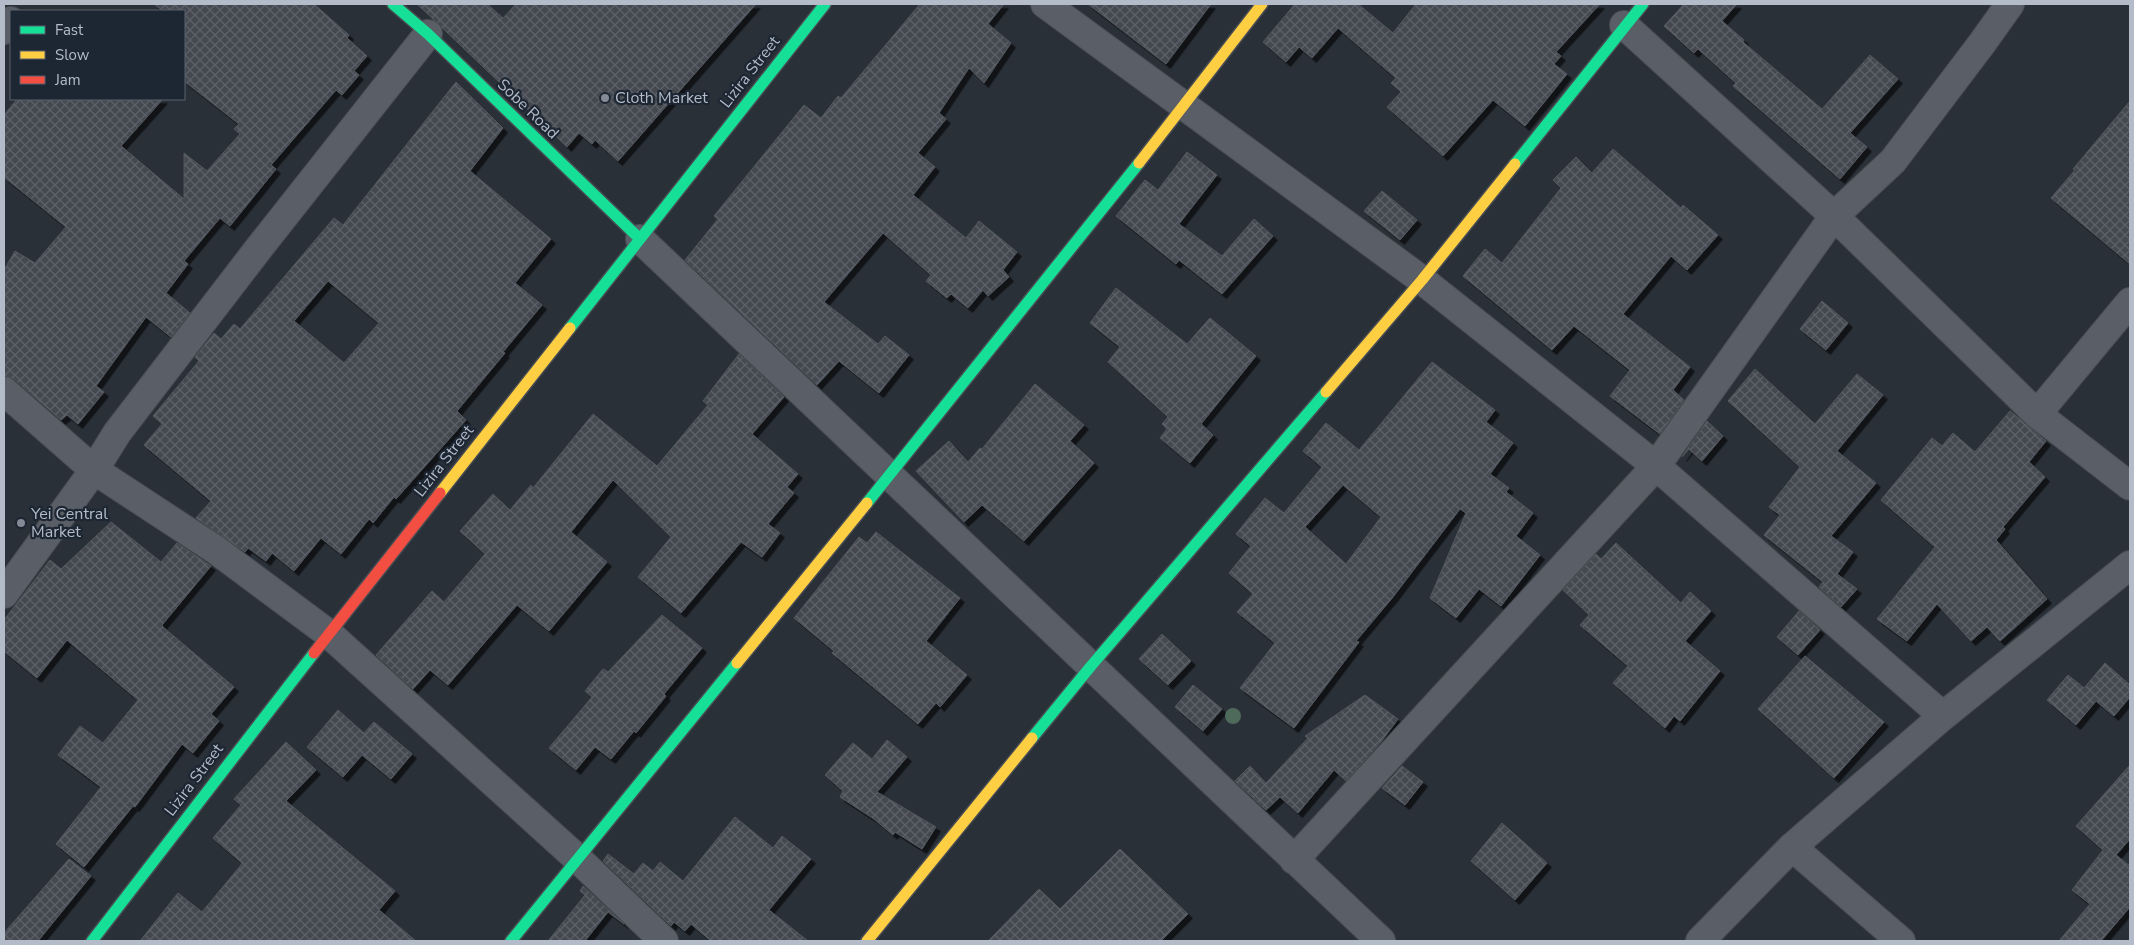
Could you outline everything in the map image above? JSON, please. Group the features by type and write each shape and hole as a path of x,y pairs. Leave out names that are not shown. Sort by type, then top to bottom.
{"street":[{"name":"Sobe Road","path":"393,4 428,34 640,238"},
{"name":"Lizira Street","path":"92,941 329,634 824,4"},
{"path":"1045,4 1422,280 1656,466 1943,716"},
{"path":"512,941 580,860 890,476 1184,106 1262,4"},
{"path":"867,941 1091,666 1422,280 1624,25 1643,4"},
{"path":"1294,860 1656,466 1834,216 1893,161 2010,4"},
{"path":"1624,25 1834,216 2037,414 2130,486"},
{"path":"4,594 94,470 117,433 253,255 428,34"},
{"path":"640,238 1381,941"},
{"path":"2037,414 2130,302"},
{"path":"4,391 94,470 216,550 329,634 580,860 664,941"},
{"path":"1700,941 1792,847 1943,716 2130,565"},
{"path":"1792,847 1901,941"}],"building":[{"path":"154,4 314,4 349,35 347,38 367,56 354,71 359,75 342,95 336,90 271,165 276,169 230,226 220,218 184,261 188,264 166,293 190,313 171,337 146,317 96,386 104,392 78,424 67,415 61,420 14,379 4,376 4,270 15,251 35,263 66,227 4,177 4,115 16,100 162,100 121,146 184,199 184,153 207,171 240,134 234,129 239,124 185,82 185,10 162,10"},
{"name":"Cloth Market","path":"417,4 487,4 503,18 516,4 756,4 618,161 595,140 592,144 579,133 567,147"},
{"path":"920,4 1004,4 988,24 1011,43 984,83 969,68 939,113 946,119 918,153 935,167 913,195 966,238 979,221 1017,252 1003,270 1009,277 988,296 983,290 968,308 951,294 947,298 926,281 931,275 883,233 824,302 878,344 885,336 909,355 879,393 839,361 817,385 685,260 718,219 714,216 804,105 821,118 838,96 841,98"},
{"path":"1088,4 1211,4 1166,64"},
{"path":"1295,4 1358,4 1393,33 1416,4 1600,4 1556,52 1561,56 1554,64 1567,74 1525,126 1493,100 1443,156 1387,107 1401,92 1391,83 1396,78 1338,28 1312,58 1299,47 1286,62 1263,42"},
{"path":"1684,4 1737,4 1722,21 1744,40 1743,42 1822,109 1870,55 1898,79 1850,133 1867,147 1840,179 1733,86 1736,83 1698,49 1694,53 1664,26"},
{"path":"456,82 503,128 470,171 551,239 515,283 542,305 457,411 466,420 396,499 394,497 373,523 369,519 341,554 321,538 294,571 272,553 266,561 248,548 245,552 196,518 211,501 144,445 162,424 153,416 199,361 195,357 214,333 221,339 234,324 240,329 334,218 343,225","holes":["328,281 379,323 344,363 294,321"]},
{"path":"2130,101 2130,264 2051,198"},
{"path":"1613,149 1681,208 1683,205 1718,235 1687,270 1671,256 1623,314 1690,367 1673,390 1684,400 1660,434 1610,396 1630,370 1574,326 1552,350 1463,276 1485,249 1502,263 1561,188 1553,180 1576,157 1592,173"},
{"path":"1187,152 1217,175 1179,224 1222,256 1254,219 1273,236 1222,294 1179,260 1176,264 1116,216 1145,180 1158,190"},
{"path":"1382,191 1417,220 1400,240 1364,211"},
{"path":"1116,288 1187,344 1210,318 1256,356 1201,424 1213,435 1190,463 1160,438 1167,429 1162,424 1168,417 1108,362 1120,347 1090,323"},
{"path":"1822,301 1848,323 1826,350 1800,329"},
{"path":"739,354 784,397 752,434 798,474 787,487 794,493 768,524 780,533 762,557 741,542 681,613 638,577 671,537 613,480 571,532 607,562 549,631 517,605 448,685 430,670 413,689 376,655 432,591 444,602 485,554 460,531 493,494 510,510 531,485 533,488 593,414 657,466 708,405 703,401"},
{"path":"1432,362 1495,410 1486,422 1513,443 1490,474 1509,488 1506,492 1533,513 1516,536 1540,555 1501,606 1479,589 1456,618 1430,598 1466,513 1460,509 1393,597 1356,641 1359,642 1294,728 1240,688 1275,643 1237,612 1253,594 1229,573 1251,546 1236,534 1265,498 1284,513 1322,467 1303,451 1326,423 1359,450","holes":["1343,485 1381,517 1346,564 1305,527"]},
{"path":"1755,369 1815,424 1857,374 1883,395 1837,451 1876,483 1831,536 1853,552 1837,574 1857,589 1841,607 1819,587 1823,582 1764,535 1780,515 1769,507 1800,467 1728,401"},
{"path":"1035,384 1084,425 1070,441 1094,463 1024,541 982,505 964,522 916,471 949,441 968,462 980,448 982,449"},
{"path":"2010,411 2046,441 2029,462 2045,477 2003,527 2005,529 1996,540 2047,599 2000,641 1987,627 1971,641 1937,604 1907,641 1877,619 1935,547 1881,500 1932,438 1942,446 1953,433 1975,452"},
{"path":"1707,421 1723,436 1702,461 1689,449 1682,457"},
{"path":"111,522 161,562 177,543 211,566 162,625 234,687 211,714 219,721 193,753 182,744 135,807 133,806 84,867 56,844 101,787 58,755 80,726 103,743 138,700 67,640 37,678 4,651 4,620 50,560 61,569"},
{"path":"876,532 960,598 926,641 967,675 940,707 936,703 918,724 832,653 834,651 794,618 859,537 867,543"},
{"path":"1616,543 1681,603 1690,592 1711,611 1685,641 1720,671 1680,721 1674,716 1665,728 1613,683 1628,666 1580,625 1589,615 1563,590 1596,554 1601,559"},
{"path":"1799,611 1820,630 1798,655 1777,637"},
{"path":"662,615 702,648 664,694 666,696 636,733 634,731 611,759 595,747 576,770 549,748 592,697 585,691 603,669 608,672"},
{"path":"1162,634 1191,661 1168,685 1139,659"},
{"path":"1805,656 1884,722 1834,778 1758,709"},
{"path":"2105,663 2130,685 2130,697 2114,716 2096,701 2076,725 2047,700 2068,675 2084,688"},
{"path":"1193,685 1222,709 1203,731 1175,707"},
{"path":"1365,695 1398,719 1381,742 1346,781 1334,770 1298,813 1280,797 1266,810 1235,781 1250,766 1266,783 1308,738 1305,736"},
{"path":"338,710 364,733 374,722 412,754 391,779 362,755 343,777 307,747"},
{"path":"887,740 907,757 877,792 936,827 922,849 895,832 893,835 874,819 840,797 843,791 825,775 853,743 872,759"},
{"path":"286,742 316,770 286,801 395,891 379,910 416,941 140,941 178,893 202,912 241,865 242,863 213,838 241,805 234,799"},
{"path":"2130,765 2130,839 2116,855 2130,866 2130,907 2101,941 2059,941 2090,904 2072,890 2103,850 2076,826"},
{"path":"1402,766 1423,782 1405,805 1382,788"},
{"path":"735,817 773,848 782,836 811,859 769,910 808,941 711,941 691,924 685,931 674,922 671,926 603,861 608,854 634,874 643,863 653,871 660,862 683,881"},
{"path":"1502,823 1547,863 1515,900 1471,861"},
{"path":"1120,849 1188,914 1161,941 988,941 1039,889 1060,909"},
{"path":"69,859 91,876 38,941 4,941 4,933"},
{"path":"583,886 624,924 608,912 585,941 548,941 585,895 580,891"}],"traffic: fast":[{"path":"393,4 428,34 640,239"},
{"path":"570,328 825,4"},
{"path":"1515,164 1643,4"},
{"path":"867,503 1139,163"},
{"path":"1032,738 1091,666 1326,392"},
{"path":"92,941 314,653"},
{"path":"511,941 737,663"}],"traffic: slow":[{"path":"1139,163 1262,4"},
{"path":"1326,392 1422,280 1515,164"},
{"path":"440,493 570,328"},
{"path":"737,663 867,503"},
{"path":"867,941 1032,738"}],"traffic: jam":[{"path":"314,653 440,493"}],"place":[{"name":"Cloth Market","path":"605,98"},
{"name":"Yei Central Market","path":"21,523"}]}
